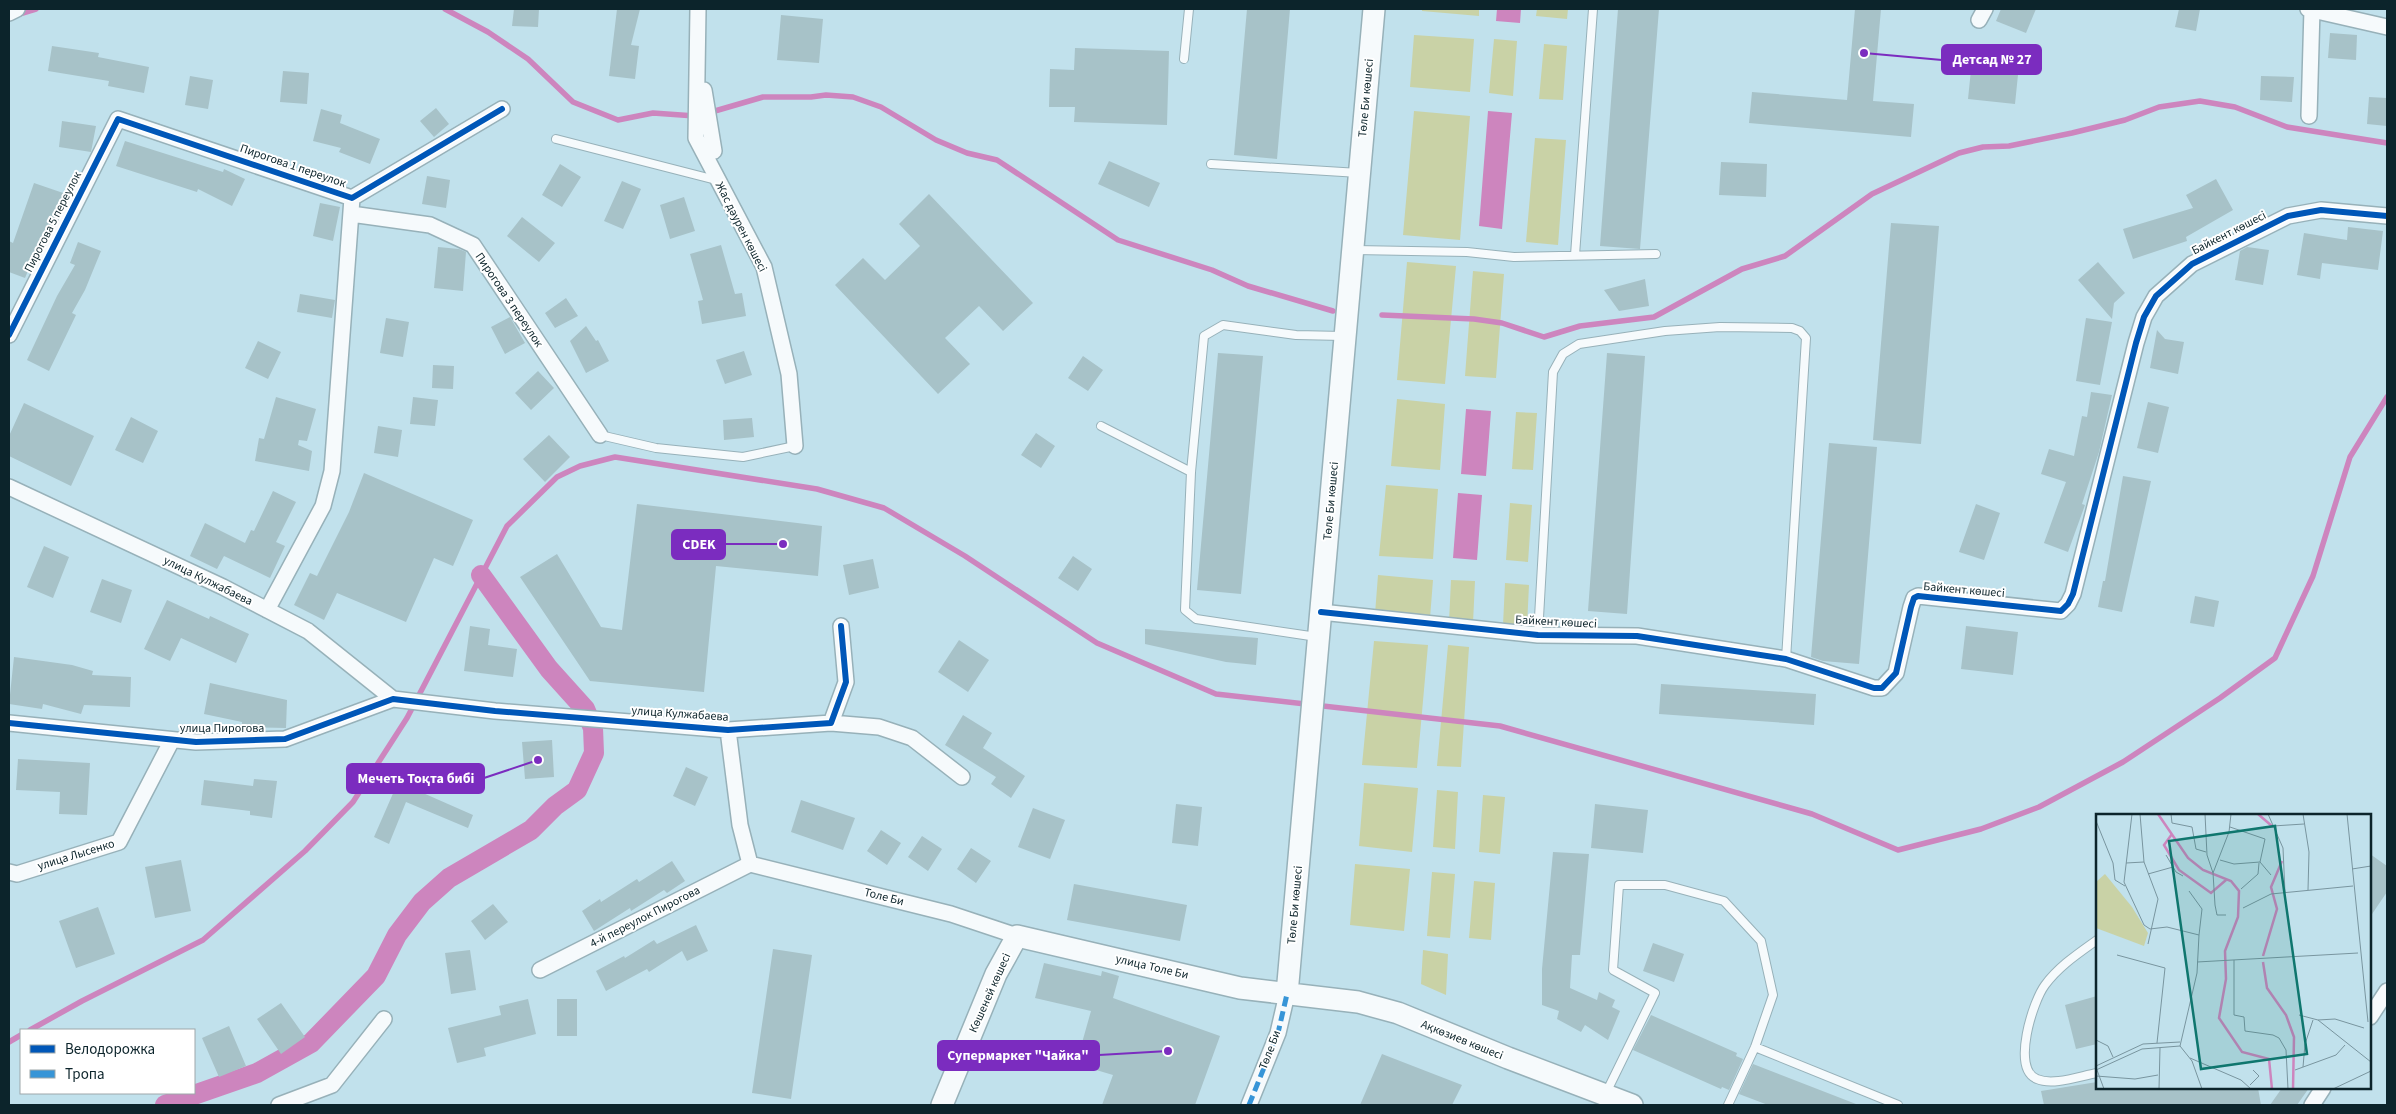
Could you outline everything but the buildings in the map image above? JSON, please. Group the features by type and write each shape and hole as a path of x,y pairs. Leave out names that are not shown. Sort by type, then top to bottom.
{"main road":[{"name":"Төле Би көшесі","path":"1287,994 1374,9"},
{"name":"улица Толе Би","path":"1017,936 1240,988 1287,994"},
{"name":"Көшеней көшесі","path":"942,1105 996,974 1017,936"},
{"name":"Ақкөзиев көшесі","path":"1287,994 1358,1002 1398,1013 1508,1058 1632,1105"}],"street":[{"path":"9,13 18,9"},
{"name":"Жас дәурен көшесі","path":"698,9 696,138 764,267 789,374 795,446"},
{"path":"2309,116 2310,9 2387,27"},
{"path":"702,80 714,151"},
{"name":"Пирогова 1 переулок","path":"118,119 352,198 502,109"},
{"name":"Пирогова 5 переулок","path":"9,335 118,119"},
{"name":"Пирогова 1 переулок","path":"267,610 323,506 332,471 352,198"},
{"name":"Байкент көшесі","path":"1321,612 1538,634 1637,636 1786,659 1874,688 1882,688 1896,673 1910,607 1914,598 1918,596 2061,611 2068,604 2074,594 2136,343 2144,317 2156,296 2192,264 2288,216 2321,210 2387,216"},
{"name":"Пирогова 3 переулок","path":"352,214 430,225 473,245 600,435"},
{"name":"улица Кулжабаева","path":"9,487 308,631 399,700"},
{"path":"831,722 846,682 841,626"},
{"name":"улица Пирогова","path":"9,723 196,742 285,739 399,700 428,704"},
{"name":"улица Кулжабаева","path":"428,704 728,730 831,722 878,727 912,738 962,776"},
{"name":"улица Кулжабаева","path":"728,730 740,825 750,864"},
{"name":"улица Лысенко","path":"9,872 17,874 120,842 172,740"},
{"name":"Толе Би","path":"750,864 951,914 1017,936"},
{"name":"4-й переулок Пирогова","path":"540,970 750,864"},
{"path":"2371,1015 2387,991"},
{"name":"Төле Би","path":"1249,1105 1278,1033 1287,994"},
{"path":"279,1105 332,1085 384,1018"},
{"path":"2312,1105 2322,1089"}],"lane":[{"path":"1184,59 1189,9"},
{"path":"1575,255 1593,9"},
{"path":"556,138 717,180"},
{"path":"1211,164 1359,173"},
{"path":"1353,250 1467,252 1514,257 1656,254"},
{"path":"1318,637 1196,619 1185,610 1191,472 1204,336 1224,325 1296,336 1345,336"},
{"path":"1538,634 1553,372 1563,354 1579,344 1665,331 1720,327 1792,328 1800,331 1806,338 1786,659"},
{"path":"1101,426 1191,472"},
{"path":"600,435 656,448 743,457 795,446"},
{"path":"1606,1094 1655,993 1613,970 1619,885 1665,885 1724,901 1761,940 1772,995 1755,1047 1729,1105"},
{"path":"2096,941 2060,968 2044,986 2033,1007 2024,1052 2026,1067 2031,1076 2038,1080 2049,1082 2096,1073"},
{"path":"1755,1047 1898,1105"}],"green space":[{"path":"1422,9 1479,9 1479,16 1422,11"},
{"path":"1537,9 1568,9 1567,19 1536,16"},
{"path":"1414,35 1474,39 1470,92 1410,87"},
{"path":"1494,39 1517,41 1513,96 1489,93"},
{"path":"1544,44 1567,46 1563,100 1539,99"},
{"path":"1414,111 1470,116 1460,240 1403,235"},
{"path":"1535,138 1566,140 1558,245 1526,242"},
{"path":"1407,262 1456,266 1445,384 1397,380"},
{"path":"1473,271 1504,274 1496,378 1465,376"},
{"path":"1397,399 1445,404 1440,470 1391,466"},
{"path":"1516,412 1537,413 1533,470 1512,469"},
{"path":"1386,485 1438,489 1433,559 1379,556"},
{"path":"1510,503 1532,505 1528,562 1506,560"},
{"path":"1378,575 1433,580 1430,618 1375,614"},
{"path":"1451,580 1475,581 1473,623 1449,622"},
{"path":"1505,583 1529,585 1527,626 1503,625"},
{"path":"1374,641 1428,645 1417,768 1362,765"},
{"path":"1448,645 1469,647 1461,767 1437,766"},
{"path":"1364,783 1418,788 1412,852 1359,846"},
{"path":"1437,790 1458,792 1455,849 1433,847"},
{"path":"1483,795 1505,797 1500,854 1479,852"},
{"path":"1355,864 1410,869 1404,931 1350,925"},
{"path":"1432,872 1455,874 1450,938 1427,936"},
{"path":"1474,881 1495,883 1491,940 1469,938"},
{"path":"1423,950 1448,954 1446,995 1421,984"}],"shaded area":[{"path":"1497,9 1521,9 1520,23 1496,21"},
{"path":"1488,111 1512,113 1502,229 1479,226"},
{"path":"1466,409 1491,411 1486,476 1461,474"},
{"path":"1458,493 1482,495 1477,560 1453,558"}],"waterway":[{"path":"16,15 36,9"},
{"path":"445,9 488,32 528,59 573,102 618,120 653,113 695,116"},
{"path":"708,113 763,97 811,97 826,95 853,97 881,107 936,140 967,153 997,160 1118,240 1212,270 1248,286 1333,311"},
{"path":"1382,315 1474,319 1502,323 1544,337 1580,326 1654,317 1742,269 1785,256 1872,194 1959,153 1983,147 2009,146 2072,133 2125,120 2159,107 2200,101 2235,107 2287,127 2387,143"},
{"path":"32,1029 82,1001 203,940 305,851 353,802 407,718 507,526 557,477 580,466 615,457 817,489 884,508 965,556 1097,643 1216,694 1500,726 1812,814 1898,850 1981,829 2039,807 2123,762 2220,698 2275,658 2313,576 2350,457 2387,397"},
{"path":"165,1105 257,1073 311,1043 376,976 397,935 422,902 449,878 531,830 555,806 577,790 594,753 593,728 585,709 549,669 481,575"},
{"path":"9,1042 20,1036"}],"marked path":[{"path":"1249,1105 1278,1033 1287,994"}],"cycle path":[{"path":"9,335 118,119 352,198 502,109"},
{"path":"1321,612 1538,635 1637,636 1786,659 1874,688 1882,688 1896,673 1911,607 1914,598 1918,596 2061,611 2068,604 2073,594 2136,343 2144,317 2156,296 2192,264 2288,216 2321,210 2387,216"},
{"path":"9,723 196,742 285,739 393,699 495,711 728,730 831,723 846,682 841,626"}],"place":[{"name":"Детсад № 27","path":"1864,53"},
{"name":"CDEK","path":"783,544"},
{"name":"Мечеть Тоқта бибі","path":"538,760"},
{"name":"Супермаркет \"Чайка\"","path":"1168,1051"}]}
